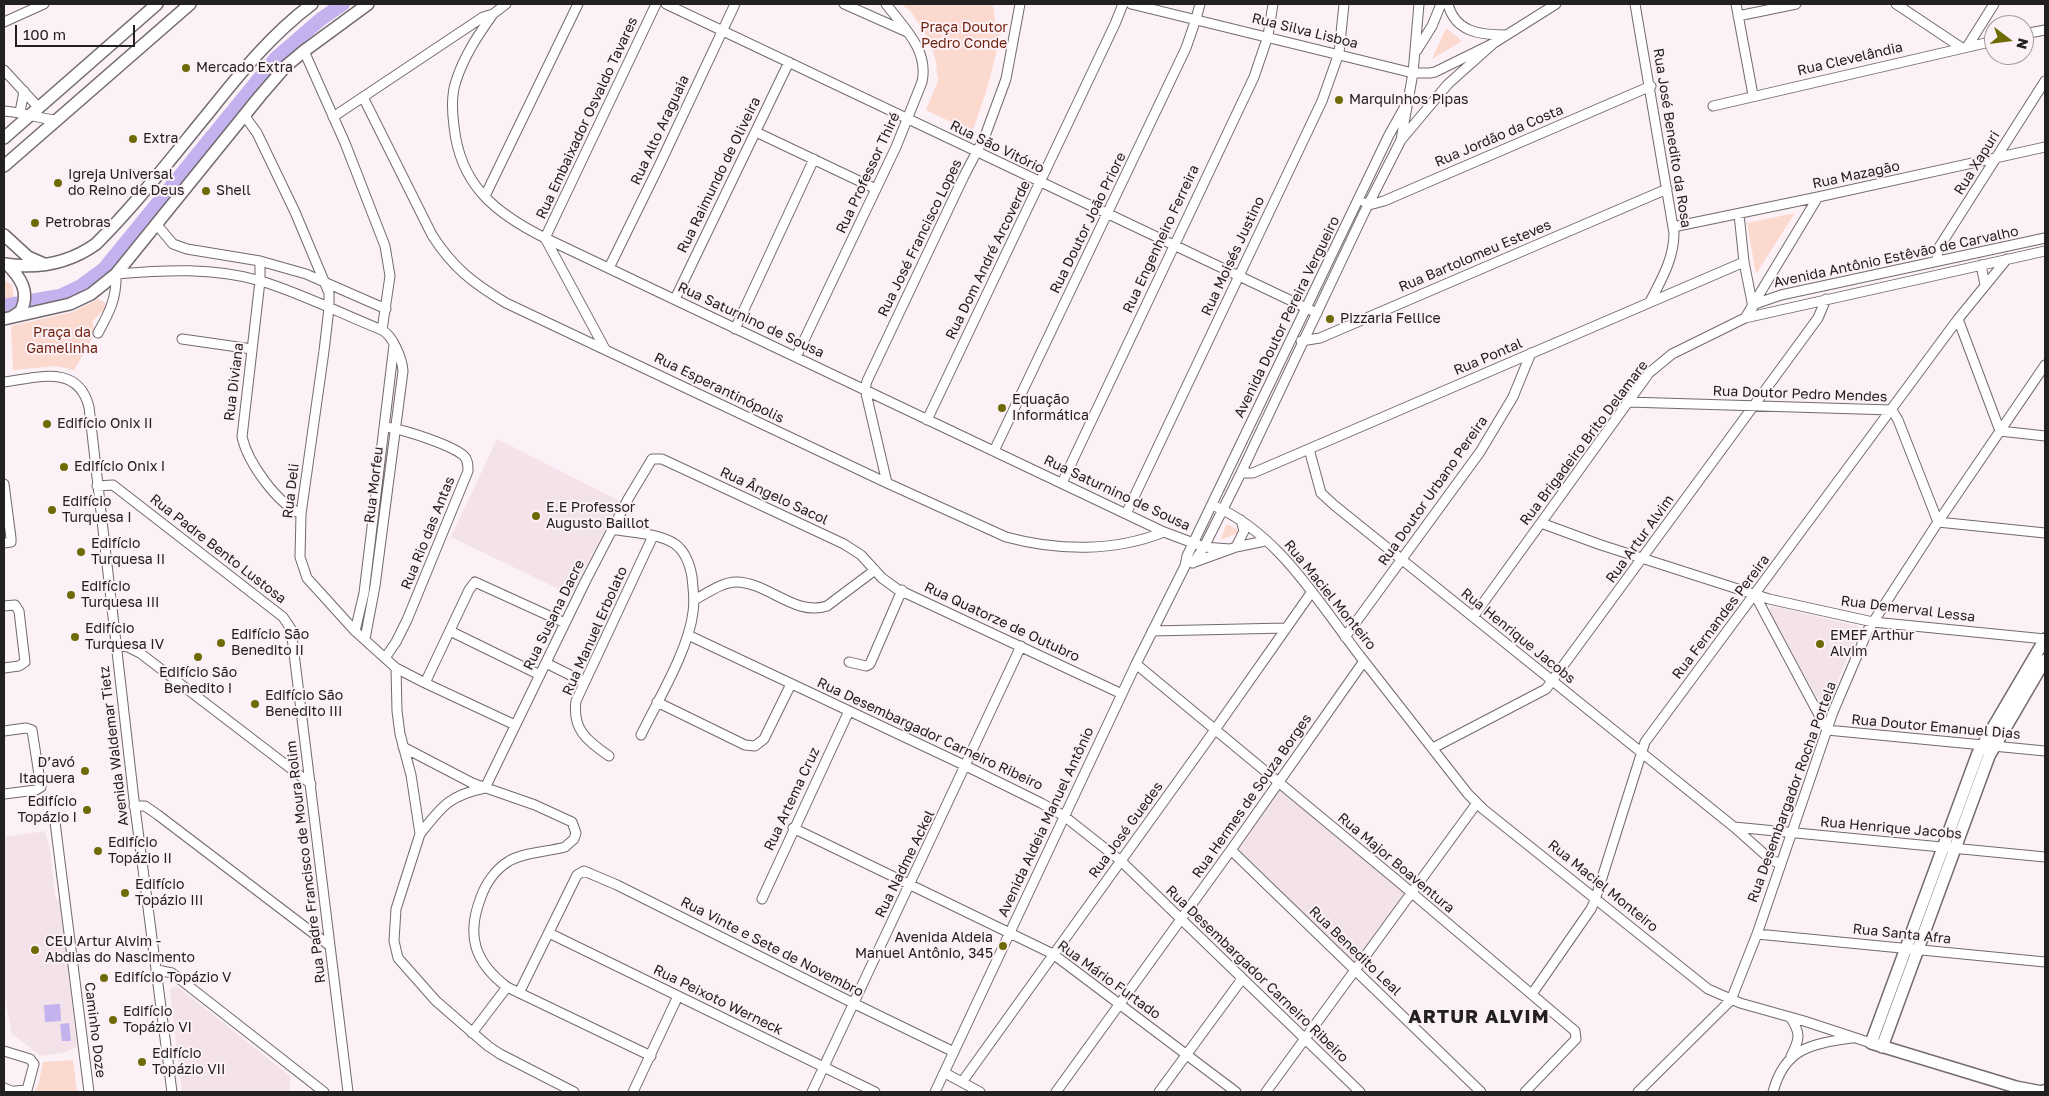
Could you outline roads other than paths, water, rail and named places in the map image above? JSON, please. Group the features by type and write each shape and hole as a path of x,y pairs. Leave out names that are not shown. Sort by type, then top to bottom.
{"main road":[{"path":"4,138 21,124 30,112 157,4"},
{"path":"4,166 190,4"},
{"path":"6,264 45,265 71,259 96,244 163,168 272,37 312,4"},
{"path":"6,318 70,304 91,294 116,274 244,115 286,66 368,4"},
{"path":"4,235 28,257 45,265"},
{"path":"6,264 22,282 26,296 21,311 6,318"},
{"path":"1876,1045 1906,948 1989,756 2040,666 2045,639"},
{"path":"1876,1045 1918,949 1982,745 2040,666"},
{"name":"Rua Maciel Monteiro","path":"1876,1045 2016,1087 2040,1092"}],"street":[{"path":"4,22 44,4"},
{"path":"334,117 483,17 493,14 506,4"},
{"path":"485,196 578,4"},
{"name":"Rua Embaixador Osvaldo Tavares","path":"605,350 545,238 656,4"},
{"name":"Rua São Vitório","path":"666,4 1316,314"},
{"name":"Rua Alto Araguaia","path":"609,268 735,4"},
{"path":"844,4 907,32"},
{"name":"Rua Professor Thiré","path":"796,357 909,119 924,71 922,56 886,4"},
{"name":"Rua José Francisco Lopes","path":"865,390 872,367 985,136 1006,79 1020,4"},
{"name":"Rua Dom André Arcoverde","path":"927,420 1123,4"},
{"name":"Rua Silva Lisboa","path":"1131,4 1339,53 1414,73"},
{"name":"Rua Doutor João Priore","path":"994,451 1186,48 1200,4"},
{"name":"Rua Engenheiro Ferreira","path":"1062,482 1254,77 1268,36 1273,4"},
{"name":"Rua Moisés Justino","path":"1126,514 1322,101 1339,53 1344,4"},
{"path":"1419,4 1426,14 1431,15 1439,8"},
{"path":"1414,73 1419,4"},
{"path":"1448,4 1452,15 1463,28 1486,35 1505,35"},
{"name":"Avenida Doutor Pereira Vergueiro","path":"1204,547 1242,473 1316,314 1401,140 1448,84 1494,43 1556,4"},
{"name":"Rua José Benedito da Rosa","path":"1636,4 1651,86 1674,242 1667,271 1650,302"},
{"path":"1736,4 1753,96"},
{"path":"1738,16 1796,4"},
{"path":"1896,4 1965,47 1994,4"},
{"path":"1416,51 1432,26 1439,8"},
{"name":"Rua Saturnino de Sousa","path":"493,14 472,44 455,82 453,122 459,154 466,173 485,196 513,220 545,238 1164,532 1193,544"},
{"name":"Avenida Doutor Pereira Vergueiro","path":"1401,140 1414,73 1435,72 1494,43"},
{"name":"Rua Clevelândia","path":"1713,106 1984,43"},
{"path":"98,333 114,303 116,274 176,270 220,274 260,281 382,330 390,276 385,246 334,117 304,51"},
{"name":"Rua Raimundo de Oliveira","path":"675,299 789,62"},
{"path":"4,70 24,91 30,112"},
{"name":"Rua Xapuri","path":"1937,261 1938,249 2045,81"},
{"name":"Rua Jordão da Costa","path":"1369,204 1384,201 1651,86"},
{"path":"24,91 30,112"},
{"name":"Rua Esperantinópolis","path":"363,97 432,235 444,253 459,271 476,286 506,303 887,483 1006,537 1068,548 1134,543 1164,532"},
{"name":"Avenida Doutor Pereira Vergueiro","path":"1193,544 1389,135 1407,103"},
{"path":"4,111 30,112 40,118 57,120"},
{"name":"Rua Deli","path":"244,115 257,133 329,293 329,308 301,514 300,558 308,578 355,631 396,668 515,725"},
{"path":"756,132 876,189"},
{"name":"Rua Mazagão","path":"1673,227 1818,198 2045,147"},
{"path":"735,328 814,159"},
{"name":"Rua Bartolomeu Esteves","path":"1304,342 1320,338 1667,189"},
{"path":"1745,318 1818,198"},
{"path":"1358,201 1369,204"},
{"path":"1739,214 1744,262 1755,317"},
{"path":"157,225 174,244 187,250 260,261 306,274 386,309"},
{"name":"Avenida Antônio Estêvão de Carvalho","path":"1752,305 1781,295 2045,238"},
{"path":"2027,242 2022,249 2028,255"},
{"path":"2007,247 2012,251 2008,259"},
{"name":"Avenida Antônio Estêvão de Carvalho","path":"1755,317 1774,310 2045,251"},
{"name":"Rua Fernandes Pereira","path":"1532,994 1591,909 1645,742 1958,319 2008,259"},
{"name":"Rua Diviana","path":"260,261 260,281 242,424 245,450 252,465 284,503 292,510 301,514"},
{"name":"Rua Pontal","path":"1242,473 1253,473 1744,262"},
{"path":"1982,265 1985,285"},
{"name":"Rua Artur Alvim","path":"1433,748 1541,693 1553,682 1818,318 1826,299"},
{"name":"Rua Brigadeiro Brito Delamare","path":"1473,617 1649,373 1664,360 1745,318 1755,317"},
{"path":"1958,319 2000,431 2045,436"},
{"name":"Rua Morfeu","path":"365,639 375,586 403,371 400,358 390,336 382,330"},
{"path":"1292,338 1304,342"},
{"path":"182,339 252,349"},
{"path":"355,631 364,593 394,345"},
{"name":"Rua Doutor Urbano Pereira","path":"1345,637 1498,424 1513,397 1531,353"},
{"name":"Rua Desembargador Rocha Portela","path":"1638,1092 1731,1000 1757,934 1827,730 1873,622 1938,522 2045,365"},
{"name":"Avenida Waldemar Tietz","path":"4,382 45,377 70,379 83,391 89,407 134,806 172,1092"},
{"path":"865,390 887,483"},
{"name":"Rua Doutor Pedro Mendes","path":"1628,402 1892,410 1898,420 1938,522"},
{"path":"384,427 396,427"},
{"name":"Rua Rio das Antas","path":"385,658 396,642 407,620 468,471 468,465 463,456 437,443 396,427"},
{"name":"Rua Henrique Jacobs","path":"1309,449 1323,496 1734,827 1770,860 1781,864"},
{"name":"Rua Susana Dacre","path":"486,788 612,529 638,480 650,462 655,459"},
{"name":"Rua Ângelo Sacol","path":"655,459 662,459 844,544 861,555 876,570"},
{"path":"4,484 7,542"},
{"name":"Rua Padre Bento Lustosa","path":"97,486 113,485 283,617 291,629"},
{"name":"Rua Maciel Monteiro","path":"1212,505 1241,520 1282,556 1477,803 1595,900 1708,989 1731,1000 1790,1016 1876,1045"},
{"path":"1189,564 1233,548 1244,531 1241,520"},
{"path":"1938,522 2045,532"},
{"name":"Rua Demerval Lessa","path":"1541,523 1755,595 1873,622 2045,639"},
{"path":"612,529 670,541 683,552 691,572 694,610 688,634 641,735"},
{"name":"Rua Manuel Erbolato","path":"609,756 586,739 578,727 575,712 576,700 653,536"},
{"name":"Rua Maciel Monteiro","path":"1193,544 1204,547 1233,548 1265,542"},
{"name":"Avenida Aldeia Manuel Antônio","path":"1189,564 1187,556 1193,544"},
{"name":"Avenida Aldeia Manuel Antônio","path":"935,1092 1152,631 1189,564 1204,547"},
{"path":"694,600 722,586 736,582 751,585 808,608 822,608 876,570"},
{"name":"Rua Quatorze de Outubro","path":"876,570 888,583 1122,694"},
{"path":"425,683 472,584 475,582 565,623"},
{"path":"850,662 866,666 870,664 902,590"},
{"name":"Rua José Guedes","path":"962,1082 1311,593"},
{"path":"1755,595 1827,730"},
{"path":"4,606 15,605 19,610 24,664 4,668"},
{"path":"1152,631 1286,628"},
{"name":"Rua Padre Francisco de Moura Rolim","path":"291,629 348,1092"},
{"path":"450,631 540,675"},
{"name":"Rua Desembargador Carneiro Ribeiro","path":"688,634 1041,802 1064,816 1120,861 1360,1092"},
{"path":"116,645 128,647 140,653 311,784"},
{"name":"Rua Nadme Ackel","path":"812,1092 1021,646"},
{"name":"Rua Hermes de Souza Borges","path":"1056,1092 1279,783 1364,661"},
{"path":"546,663 584,682"},
{"name":"Rua Major Boaventura","path":"1136,664 1575,1031 1576,1039 1526,1092"},
{"path":"396,668 397,711 418,815 420,834"},
{"path":"657,702 745,745 755,746 764,739 791,684"},
{"name":"Rua Artema Cruz","path":"762,899 793,828 849,711"},
{"path":"4,731 26,728 32,730 40,789 4,794"},
{"name":"Rua Doutor Emanuel Dias","path":"1827,730 2045,751"},
{"path":"403,747 462,778 572,822 576,833 574,839 564,847 521,856 500,867 483,891 473,923 473,938 485,966 494,977 507,987 650,1056"},
{"path":"486,788 466,792 446,804 420,834 396,909 396,951 406,968 421,986 472,1033 500,1054 574,1092"},
{"path":"1266,1092 1477,803"},
{"path":"134,806 145,806 158,815 330,946"},
{"name":"Caminho Doze","path":"55,822 89,1092"},
{"name":"Rua Henrique Jacobs","path":"1734,827 2045,857"},
{"name":"Rua Mário Furtado","path":"793,828 1053,954 1236,1092"},
{"name":"Rua Benedito Leal","path":"1231,850 1481,1092"},
{"name":"Rua Vinte e Sete de Novembro","path":"549,933 577,875 580,872 590,872 954,1052"},
{"path":"519,993 549,933"},
{"name":"Rua Peixoto Werneck","path":"549,933 823,1068 876,1092"},
{"name":"Rua Santa Afra","path":"1757,934 2045,962"},
{"path":"157,970 172,973 324,1092"},
{"path":"1159,1092 1242,978"},
{"path":"472,1033 507,987"},
{"path":"633,1092 678,996"},
{"path":"1773,1092 1777,1078 1788,1061 1798,1039 1798,1028 1790,1016"},
{"path":"1788,1061 1810,1045 1854,1037"},
{"path":"4,1051 30,1059 34,1064 28,1087 24,1092 15,1092 4,1088"},
{"path":"945,1073 980,1092"}],"waterway":[{"path":"30,301 60,296 81,286 104,269 276,58 321,19 343,4"},
{"path":"4,306 20,303"}],"place":[{"name":"Mercado Extra","path":"186,68"},
{"name":"Marquinhos Pipas","path":"1339,100"},
{"name":"Extra","path":"133,139"},
{"name":"Igreja Universal do Reino de Deus","path":"58,183"},
{"name":"Shell","path":"206,191"},
{"name":"Petrobras","path":"35,223"},
{"name":"Pizzaria Fellice","path":"1330,319"},
{"name":"Equação Informática","path":"1002,408"},
{"name":"Edifício Onix II","path":"47,424"},
{"name":"Edifício Onix I","path":"64,467"},
{"name":"Edifício Turquesa I","path":"52,510"},
{"name":"E.E Professor Augusto Baillot","path":"536,516"},
{"name":"Edifício Turquesa II","path":"81,552"},
{"name":"Edifício Turquesa III","path":"71,595"},
{"name":"Edifício Turquesa IV","path":"75,637"},
{"name":"Edifício São Benedito II","path":"221,643"},
{"name":"EMEF Arthur Alvim","path":"1820,644"},
{"name":"Edifício São Benedito I","path":"198,657"},
{"name":"Edifício São Benedito III","path":"255,704"},
{"name":"D’avó Itaquera","path":"85,771"},
{"name":"Edifício Topázio I","path":"87,810"},
{"name":"Edifício Topázio II","path":"98,851"},
{"name":"Edifício Topázio III","path":"125,893"},
{"name":"Avenida Aldeia Manuel Antônio, 345","path":"1003,946"},
{"name":"CEU Artur Alvim - Abdias do Nascimento","path":"35,950"},
{"name":"Edifício Topázio V","path":"104,978"},
{"name":"Edifício Topázio VI","path":"113,1020"},
{"name":"Edifício Topázio VII","path":"142,1062"}],"district":[{"name":"ARTUR ALVIM","path":"1479,1017"}],"park label":[{"name":"Praça Doutor Pedro Conde","path":"964,36"},
{"name":"Praça da Gamelinha","path":"62,342"}]}
